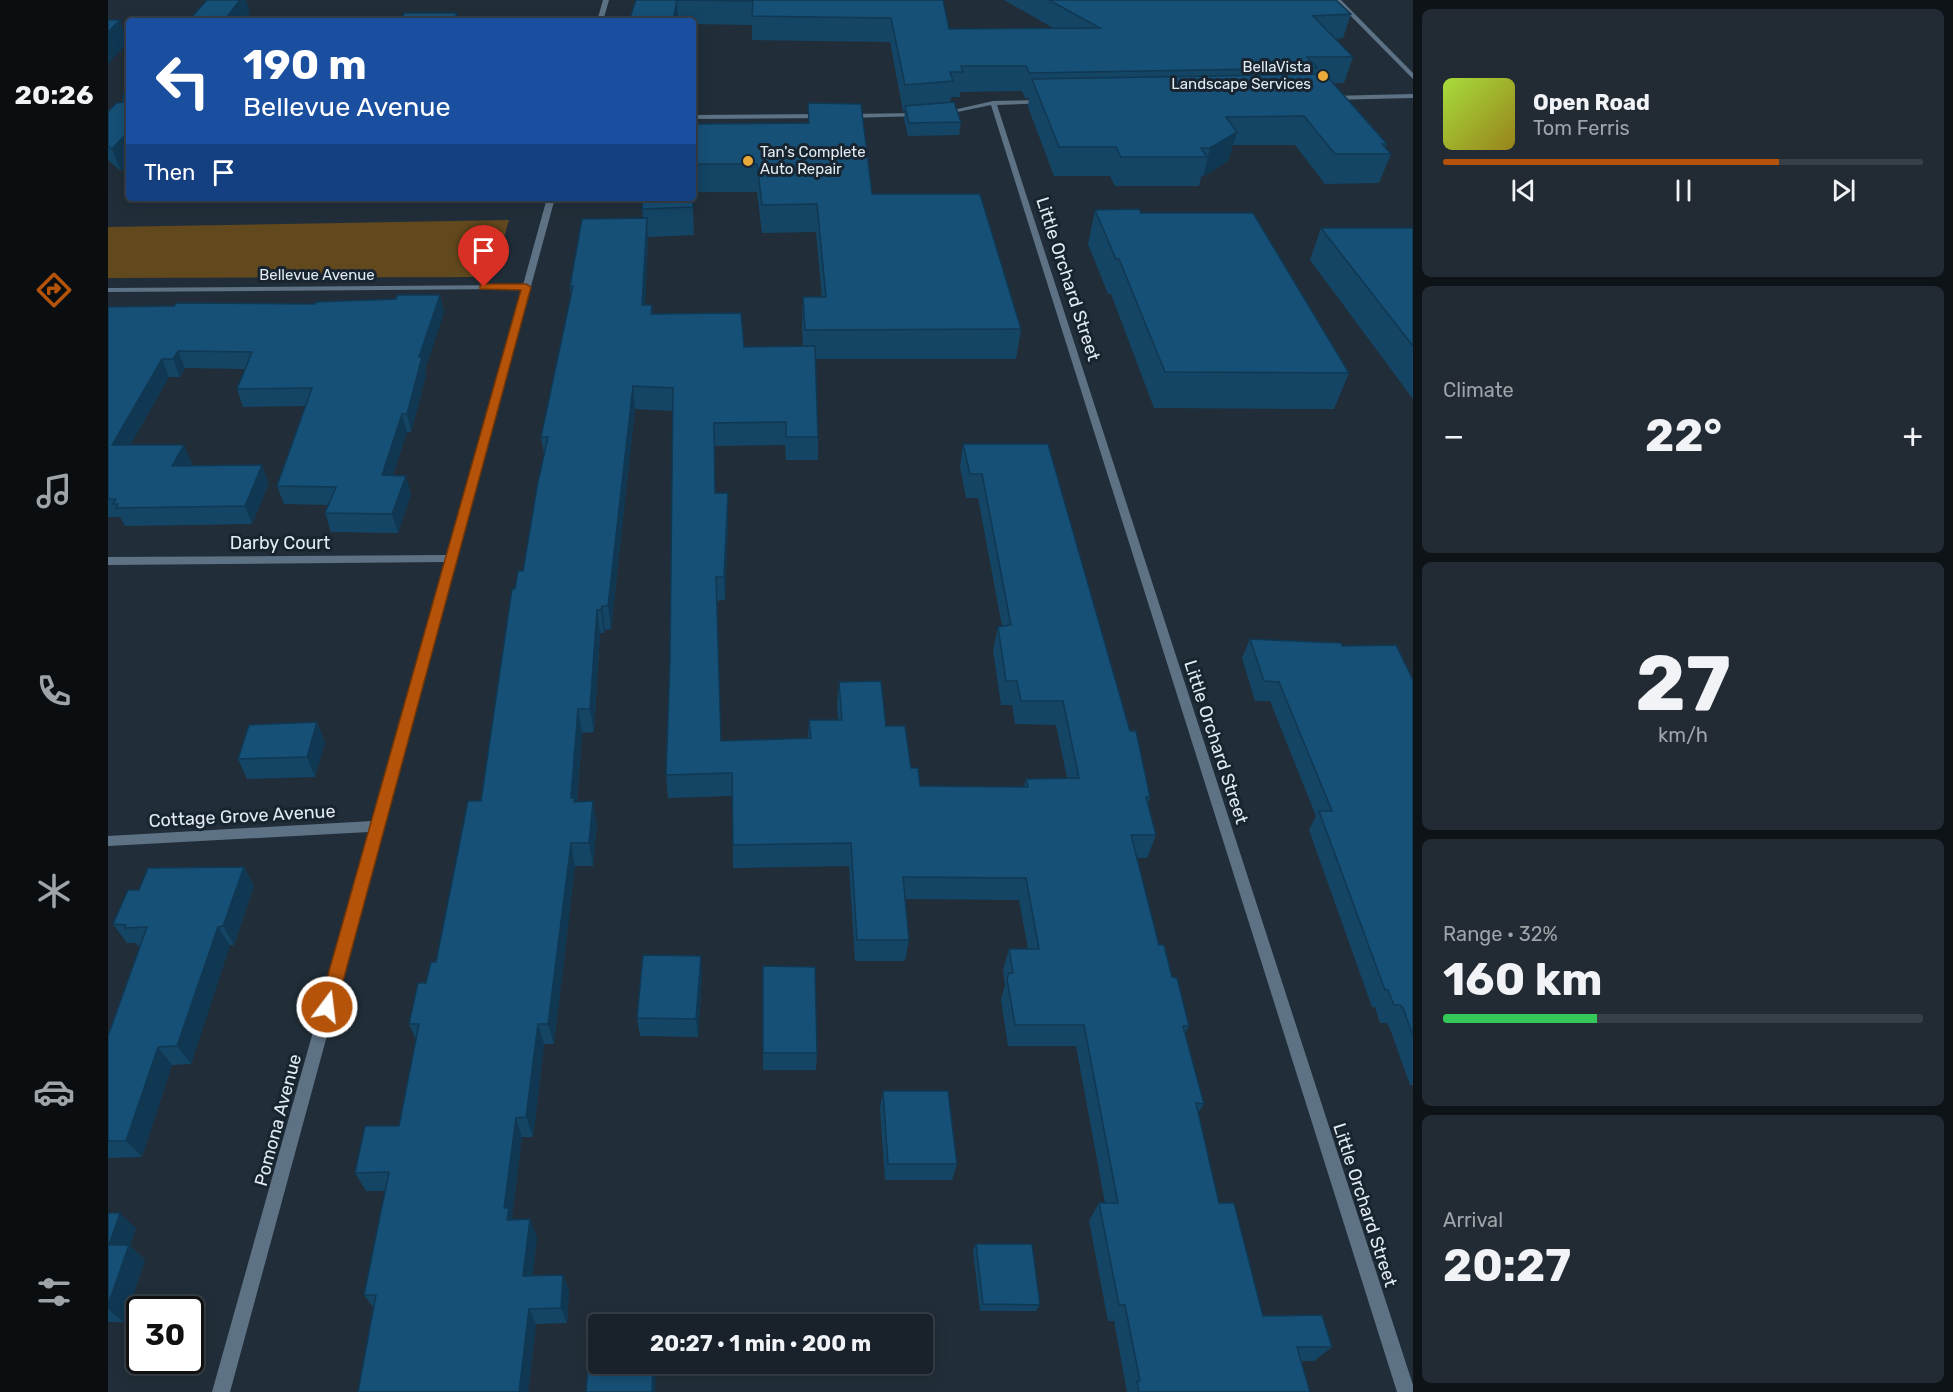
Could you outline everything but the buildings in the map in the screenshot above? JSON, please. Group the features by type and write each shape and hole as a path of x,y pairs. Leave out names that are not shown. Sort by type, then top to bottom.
{"street":[{"path":"601,18 606,0"},
{"path":"1338,0 1413,77"},
{"path":"1319,98 1413,96"},
{"path":"696,117 900,116 963,110 993,103 1050,102"},
{"name":"Little Orchard Street","path":"993,103 1407,1392"},
{"name":"Pomona Avenue","path":"221,1392 550,201"},
{"name":"Bellevue Avenue","path":"108,290 526,287"},
{"name":"Darby Court","path":"108,561 452,558"},
{"name":"Cottage Grove Avenue","path":"108,841 377,825"}],"shaded area":[{"path":"509,220 494,272 483,277 108,278 108,227"}],"place":[{"name":"BellaVista Landscape Services","path":"1323,76"},
{"name":"Tan's Complete Auto Repair","path":"748,161"}],"route":[{"path":"327,1007 526,287 484,287"}]}
